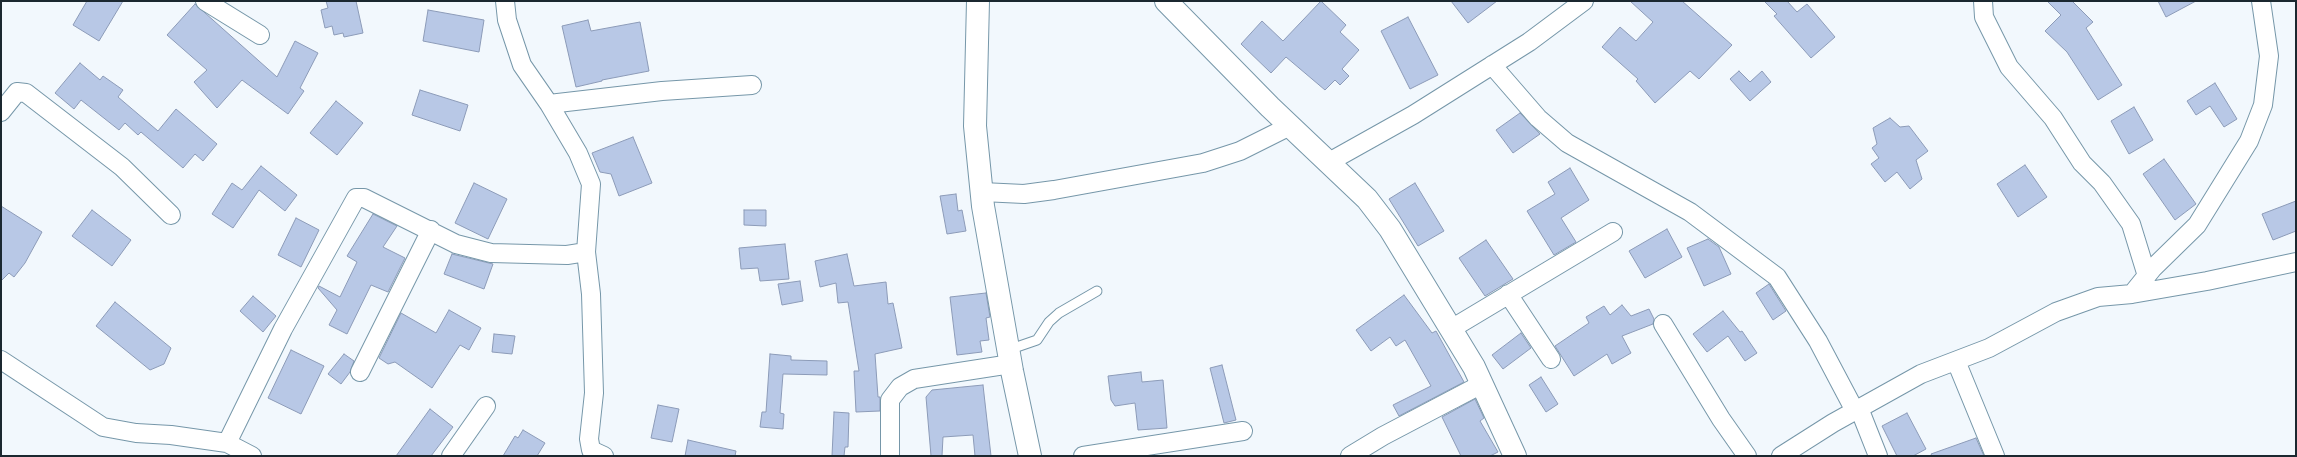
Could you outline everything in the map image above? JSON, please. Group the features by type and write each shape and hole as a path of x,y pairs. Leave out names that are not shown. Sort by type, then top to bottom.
{"street":[{"path":"205,1 260,36"},
{"path":"505,1 507,20 522,65 549,104 578,153 590,184 586,252 591,294 594,393 589,439 591,450 604,456"},
{"path":"978,1 976,126 982,192 1010,357 1030,456"},
{"path":"1166,1 1290,126 1367,199 1390,229 1451,329 1482,384 1512,455"},
{"path":"1329,162 1413,115 1492,66 1529,42 1584,1"},
{"path":"1983,1 1984,17 2009,67 2054,118 2082,163 2102,183 2131,224 2147,276"},
{"path":"2132,294 2147,276 2196,225 2249,141 2263,105 2269,56 2261,1"},
{"path":"1492,66 1538,118 1567,143 1690,212 1777,277 1818,341 1857,410 1878,456"},
{"path":"549,104 662,91 752,85"},
{"path":"1,112 17,92 26,93 122,167 171,215"},
{"path":"982,192 1024,194 1203,163 1240,151 1290,126"},
{"path":"227,443 283,329 356,198 364,198 431,230 456,244 490,253 567,255 586,252"},
{"path":"360,372 431,230"},
{"path":"1451,329 1613,232"},
{"path":"1781,456 1857,410 1921,374 1989,348 2056,312 2098,297 2132,294 2207,281 2296,262"},
{"path":"1508,294 1551,359"},
{"path":"1663,324 1721,419 1748,456"},
{"path":"890,456 890,400 900,387 914,379 1010,357"},
{"path":"1,360 103,427 136,434 171,435 227,443 252,456"},
{"path":"1956,361 1996,456"},
{"path":"1350,456 1383,436 1482,384"},
{"path":"451,456 486,406"},
{"path":"1083,456 1243,431"}],"lane":[{"path":"1010,357 1037,340 1049,322 1059,313 1097,291"}],"building":[{"path":"87,1 123,1 99,41 73,25"},
{"path":"326,1 356,1 363,33 344,37 343,33 334,35 332,26 325,28 321,10 328,8"},
{"path":"1321,1 1346,25 1340,32 1359,50 1342,69 1349,76 1340,85 1335,80 1325,90 1286,57 1271,73 1241,44 1262,21 1283,41"},
{"path":"1451,1 1497,1 1468,23"},
{"path":"1630,1 1682,1 1732,45 1699,79 1690,71 1655,103 1636,81 1638,79 1602,47 1620,27 1636,41 1653,22"},
{"path":"1764,1 1787,1 1797,12 1807,4 1835,37 1811,58 1774,16 1777,14"},
{"path":"2047,1 2072,1 2093,22 2086,28 2122,85 2098,100 2067,52 2045,31 2061,15"},
{"path":"2158,1 2196,1 2166,17"},
{"path":"195,4 277,77 295,41 318,53 300,88 304,91 288,114 242,80 217,108 194,82 207,70 167,35"},
{"path":"428,10 484,20 479,52 423,41"},
{"path":"1408,17 1438,75 1410,89 1381,31"},
{"path":"588,20 591,31 640,22 649,71 602,80 576,87 562,26"},
{"path":"80,63 100,80 103,76 123,90 118,97 158,131 176,109 217,144 203,161 195,154 183,168 141,132 138,135 125,123 119,130 81,100 74,109 55,93"},
{"path":"1739,71 1750,82 1762,71 1771,82 1750,101 1730,79"},
{"path":"2215,83 2237,119 2224,127 2210,106 2196,115 2187,101"},
{"path":"420,90 468,105 460,131 412,115"},
{"path":"336,101 363,123 337,155 310,133"},
{"path":"2134,107 2153,140 2129,154 2111,121"},
{"path":"1520,113 1540,134 1513,153 1496,130"},
{"path":"1890,118 1900,127 1909,126 1928,151 1916,160 1922,179 1910,189 1897,172 1885,182 1871,164 1879,158 1872,148 1877,144 1873,128"},
{"path":"633,137 652,183 619,196 611,174 600,172 592,153"},
{"path":"2164,159 2196,204 2175,220 2143,174"},
{"path":"2025,165 2047,197 2018,217 1997,184"},
{"path":"261,166 297,195 285,211 259,190 233,228 212,214 232,183 242,190"},
{"path":"1570,168 1589,200 1561,218 1576,242 1554,255 1527,211 1555,194 1548,182"},
{"path":"474,183 507,199 488,239 455,223"},
{"path":"1415,183 1444,231 1418,246 1389,199"},
{"path":"956,194 958,211 962,210 966,231 947,234 940,196"},
{"path":"2296,201 2296,231 2273,240 2262,214"},
{"path":"1,206 42,232 25,263 14,277 9,273 1,281"},
{"path":"92,210 131,240 112,266 72,236"},
{"path":"744,210 766,210 766,226 744,225"},
{"path":"373,214 397,226 383,247 405,258 388,292 371,285 347,334 329,325 337,310 318,288 319,286 340,297 357,262 347,256"},
{"path":"296,218 319,230 301,267 278,255"},
{"path":"1667,229 1682,257 1645,278 1629,251"},
{"path":"1708,239 1719,247 1731,274 1704,286 1687,248"},
{"path":"1486,240 1513,279 1485,296 1459,258"},
{"path":"785,244 789,279 760,281 758,268 741,269 739,248"},
{"path":"452,254 493,264 484,289 444,274"},
{"path":"847,254 854,286 886,282 888,304 893,303 902,348 875,354 878,397 880,397 880,411 856,412 854,371 859,371 848,302 838,303 836,283 820,287 815,261"},
{"path":"800,281 803,301 782,305 778,284"},
{"path":"1769,284 1786,311 1773,320 1756,293"},
{"path":"986,293 990,317 986,318 989,340 980,341 982,352 957,355 950,297"},
{"path":"1404,295 1432,333 1436,331 1464,382 1399,416 1393,405 1431,386 1405,340 1396,346 1390,337 1371,351 1356,330"},
{"path":"253,296 276,316 263,332 240,311"},
{"path":"115,302 171,348 164,364 150,370 96,326"},
{"path":"1622,305 1631,316 1649,309 1654,319 1653,324 1622,336 1631,353 1612,364 1607,354 1574,376 1555,346 1589,323 1586,317 1604,306 1610,315"},
{"path":"449,310 481,328 469,350 460,345 432,388 395,362 388,364 379,358 401,313 436,333"},
{"path":"1723,311 1740,332 1742,331 1757,353 1745,361 1728,336 1707,352 1693,334"},
{"path":"1521,333 1531,348 1503,369 1492,355"},
{"path":"494,334 515,336 512,354 492,352"},
{"path":"291,350 324,366 301,414 268,398"},
{"path":"344,354 354,361 350,372 341,384 328,374"},
{"path":"770,354 791,356 791,360 827,361 827,375 783,374 780,413 784,414 783,429 760,427 762,412 766,412"},
{"path":"1222,365 1236,420 1224,423 1210,368"},
{"path":"1141,372 1142,382 1163,380 1167,428 1138,430 1135,403 1115,406 1111,400 1108,376"},
{"path":"1541,377 1558,404 1546,412 1529,385"},
{"path":"983,385 991,456 975,456 973,435 943,437 942,456 931,456 926,397 932,390"},
{"path":"1475,399 1484,418 1480,421 1498,452 1490,456 1461,456 1442,417"},
{"path":"658,405 679,409 672,442 651,438"},
{"path":"430,409 453,427 431,456 396,456"},
{"path":"834,412 849,413 848,447 845,447 844,456 832,456"},
{"path":"1907,413 1926,449 1913,456 1897,456 1882,426"},
{"path":"523,430 545,443 537,456 503,456 515,436 518,438"},
{"path":"1976,438 1984,456 1932,456 1931,454"},
{"path":"688,440 736,451 735,456 685,456"}]}
